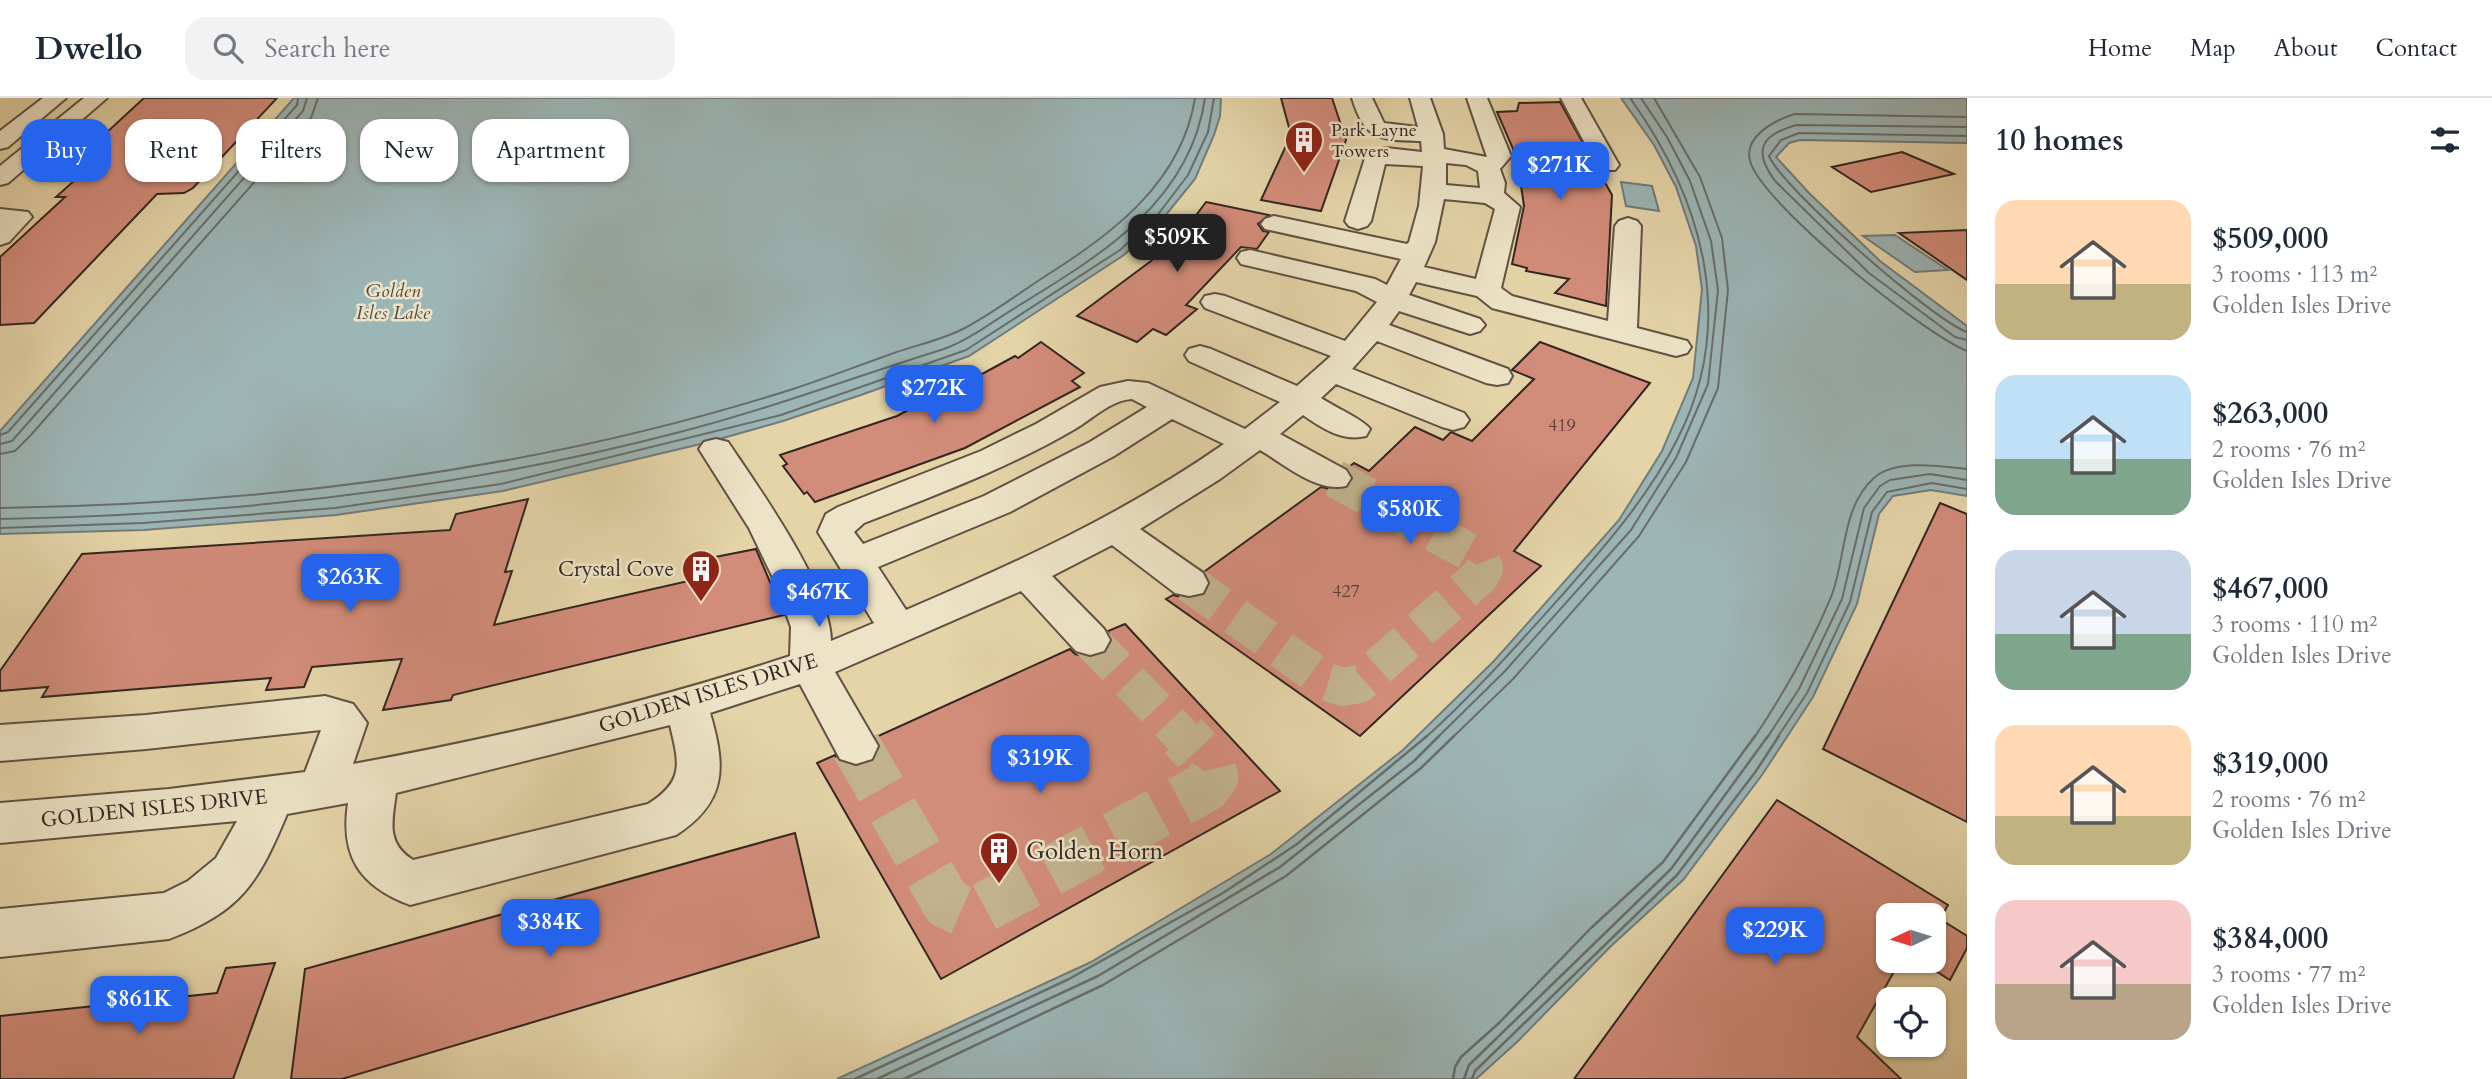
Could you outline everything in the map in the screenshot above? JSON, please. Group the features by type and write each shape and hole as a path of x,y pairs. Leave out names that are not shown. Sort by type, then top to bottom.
{"street":[{"path":"0,178 97,98"},
{"path":"1362,98 1371,123 1385,143 1435,160 1507,207 1487,290"},
{"path":"1420,98 1435,160"},
{"path":"1435,160 1472,159 1487,165 1495,163 1499,156 1477,98"},
{"path":"1571,98 1607,165"},
{"path":"12,107 51,102"},
{"path":"0,142 51,102"},
{"path":"1358,221 1374,160 1385,143"},
{"name":"GOLDEN ISLES DRIVE","path":"0,822 175,809 271,797 375,779 686,704 810,664 898,630 1027,574 1192,483 1302,400 1379,313 1424,236 1435,160"},
{"path":"1487,165 1490,170 1491,196"},
{"path":"0,217 19,217 0,237"},
{"path":"1274,224 1379,313 1497,376"},
{"path":"1622,333 1628,226"},
{"path":"1250,258 1365,285 1379,313 1453,420"},
{"path":"1379,313 1487,290"},
{"path":"1487,290 1502,302 1676,347"},
{"path":"1215,302 1379,313 1470,325"},
{"path":"1200,355 1302,400 1330,419 1354,429"},
{"path":"898,630 855,562 997,504 1102,449 1171,406 1253,439 1334,478"},
{"path":"716,449 767,528 804,604 811,627 810,664 856,746"},
{"path":"1113,528 1189,583"},
{"path":"1027,574 1090,640"},
{"path":"375,779 368,832 374,855 391,875 410,883 659,821 680,811 692,794 701,762 686,704"},
{"path":"0,743 146,732 325,713 338,716 345,723 322,788"},
{"path":"0,933 169,916 206,897 233,873 248,849 271,797"}],"water":[{"name":"Golden Isles Lake","path":"294,98 1221,98 1220,116 1214,135 1195,179 1160,222 1124,255 969,356 861,395 709,442 503,491 336,515 144,530 0,534 0,431 236,164 236,182 346,182 346,119 275,119"},
{"path":"1621,98 1967,98 1967,143 1800,140 1789,143 1776,157 1809,193 1880,261 1967,326 1967,496 1931,490 1893,496 1879,514 1857,604 1813,697 1762,775 1683,880 1610,947 1517,1042 1476,1079 837,1079 1091,962 1271,854 1403,750 1494,661 1619,520 1662,451 1693,378 1702,289 1696,246 1676,187 1654,145"},
{"path":"1621,182 1652,186 1659,211 1626,206"},
{"path":"1895,235 1948,270 1915,272 1863,236"}],"building":[{"path":"144,98 277,98 257,119 236,119 236,142 222,157 222,119 125,119 125,182 199,182 184,193 157,194 34,323 0,325 0,257 65,197 56,197 73,182 111,182 111,128"},
{"name":"Park Layne Towers","path":"1281,98 1332,98 1346,140 1321,211 1261,200 1291,135"},
{"path":"1560,102 1612,195 1606,306 1555,293 1569,279 1526,271 1527,268 1512,264 1524,206 1517,158 1497,112 1517,111 1519,103"},
{"path":"1902,152 1954,174 1871,192 1832,167"},
{"path":"1206,202 1269,215 1258,224 1263,231 1269,232 1257,249 1241,247 1186,305 1197,309 1166,335 1153,329 1137,342 1077,316 1151,261 1188,226"},
{"path":"1967,230 1967,280 1899,233"},
{"path":"1041,342 1084,373 1072,381 1080,387 965,448 815,502 807,492 804,494 783,466 787,464 780,455 897,416 947,389 951,391 1015,356 1018,358"},
{"path":"1540,342 1650,383 1514,551 1541,566 1360,736 1166,599 1173,595 1188,599 1204,596 1210,584 1205,571 1321,487 1335,490 1348,487 1353,477 1348,468 1354,463 1369,471 1415,427 1443,440 1451,432 1472,441 1534,379 1512,370"},
{"path":"528,499 505,572 512,571 494,625 715,575 710,558 756,549 784,615 453,695 451,700 383,710 402,659 312,667 304,687 266,690 271,678 42,697 48,687 0,691 0,671 82,554 450,530 456,514"},
{"path":"1940,503 1967,514 1967,822 1823,749"},
{"name":"Golden Horn","path":"1125,624 1280,791 941,979 817,763 835,755 839,762 855,766 873,762 880,747 876,737 1070,649 1075,654 1089,658 1105,654 1112,641 1108,631"},
{"path":"1777,800 1945,903 1876,903 1876,973 1893,973 1885,987 1876,987 1876,1003 1857,1037 1901,1079 1574,1079"},
{"path":"795,833 819,937 342,1079 291,1079 305,969"},
{"path":"1946,923 1967,936 1967,948 1950,980 1939,973 1946,973"},
{"path":"275,963 233,1079 0,1079 0,1016 217,993 226,968"}],"tunnel":[{"path":"1189,583 1327,682 1343,687 1359,684 1480,576 1484,568 1480,558 1334,478"},
{"path":"1090,640 1184,738"},
{"path":"856,746 947,904 963,911 979,910 1206,787 1213,777 1210,765 1183,736"}],"place":[{"name":"Park Layne Towers","path":"1304,174"},
{"name":"Crystal Cove","path":"701,603"},
{"name":"Golden Horn","path":"999,885"}]}
